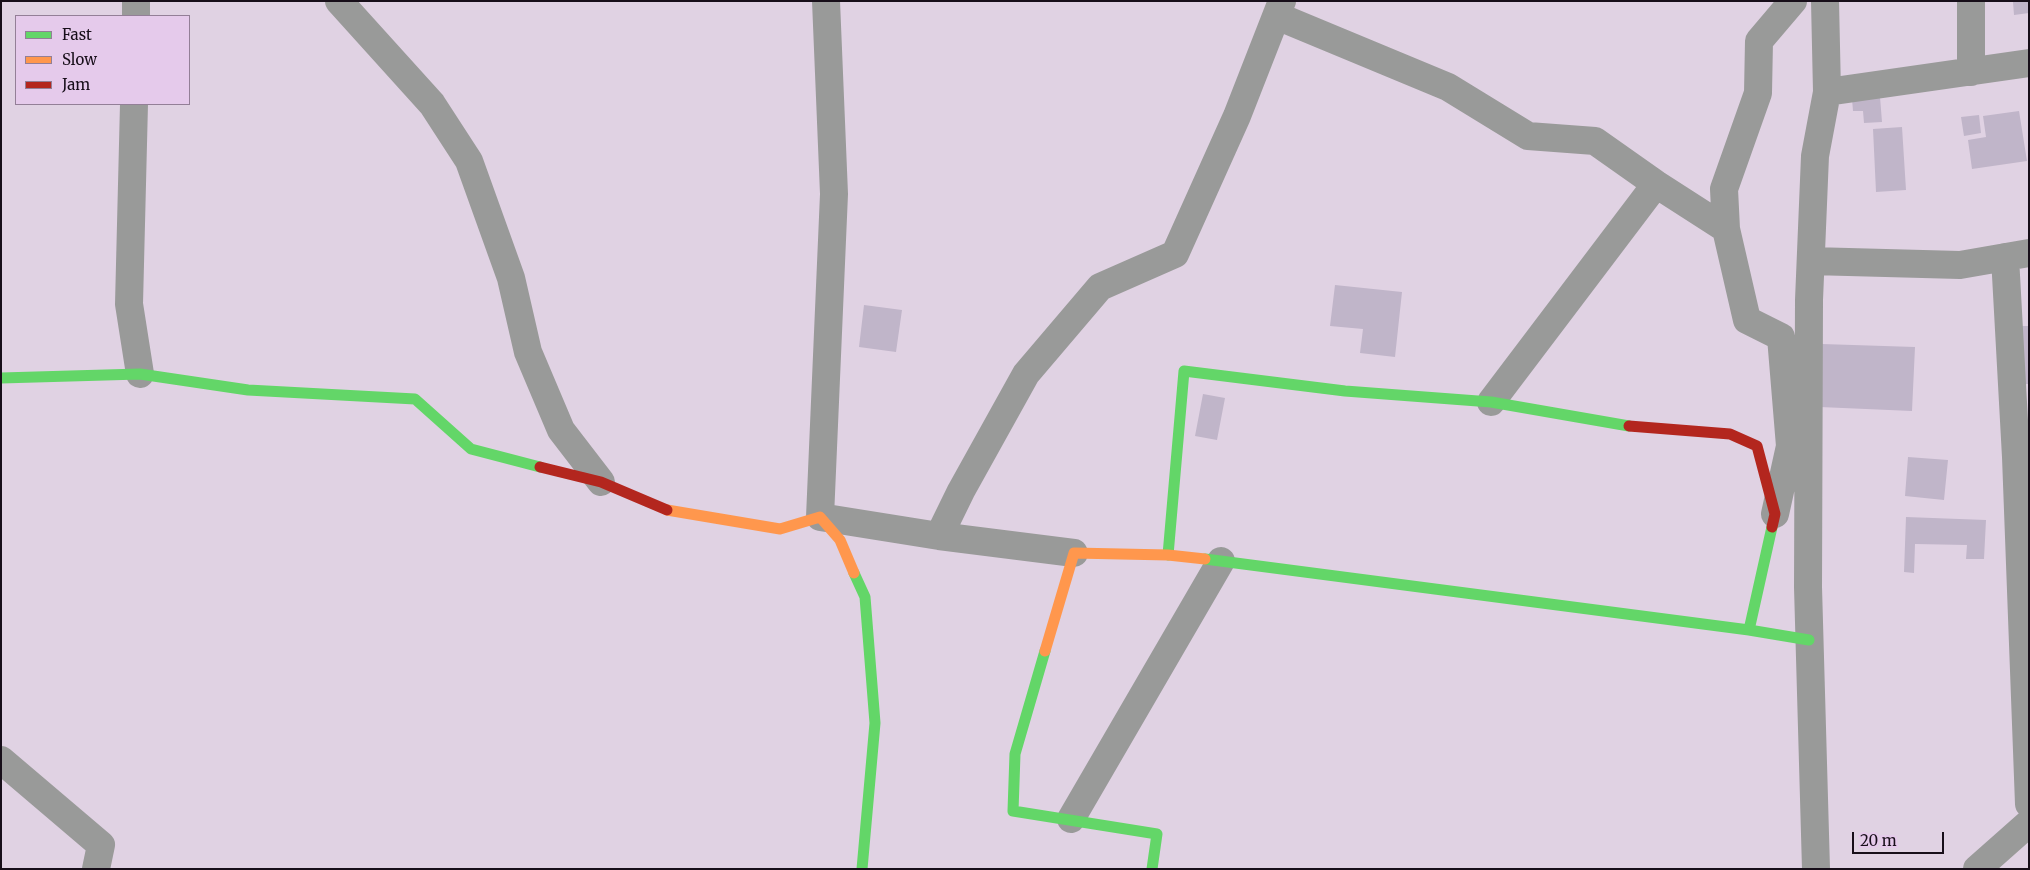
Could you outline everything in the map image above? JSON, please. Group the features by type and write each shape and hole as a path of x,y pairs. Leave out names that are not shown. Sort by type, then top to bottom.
{"street":[{"path":"136,1 136,15"},
{"path":"826,1 834,194 820,517 840,540 865,597 875,723 862,869"},
{"path":"1749,630 1790,446 1781,337 1747,320 1726,229 1724,189 1758,93 1759,41 1794,1"},
{"path":"1816,869 1809,640 1808,528 1811,261 1815,156 1827,92 1825,1"},
{"path":"1971,1 1971,72"},
{"path":"349,6 432,104 469,161 512,278 528,352 561,430 601,482"},
{"path":"940,536 961,492 1026,374 1100,287 1175,254 1237,116 1280,9 1448,87 1528,136 1595,141 1656,184 1726,229"},
{"path":"1827,92 2029,63"},
{"path":"134,105 129,304 140,374"},
{"path":"1491,402 1656,184"},
{"path":"1811,261 1960,265 2017,255 2029,804"},
{"path":"1168,555 1184,371 1345,391 1491,402 1632,426 1730,434 1757,446 1775,514"},
{"path":"1,378 140,374 248,390 415,399 471,449 601,482 672,512 780,529 820,517 940,536 1074,553 1168,555 1749,630 1809,640"},
{"path":"1074,553 1015,754 1013,811 1157,834 1152,869"},
{"path":"1071,819 1221,561"},
{"path":"1,760 101,845 96,869"},
{"path":"1977,869 2029,823"}],"building":[{"path":"2029,1 2029,13 2014,15 2013,2"},
{"path":"1880,97 1882,122 1864,123 1863,111 1853,111 1852,99"},
{"path":"2019,111 2027,161 1972,169 1968,140 1986,137 1983,116"},
{"path":"1979,115 1981,133 1964,136 1961,117"},
{"path":"1902,127 1906,190 1876,192 1873,129"},
{"path":"1335,285 1402,292 1395,357 1360,353 1363,329 1330,326"},
{"path":"864,305 902,310 896,352 859,347"},
{"path":"2015,326 2029,326 2029,384 2018,384"},
{"path":"1822,344 1915,347 1912,411 1820,407"},
{"path":"1203,394 1225,398 1217,440 1195,436"},
{"path":"1908,457 1948,460 1944,500 1905,496"},
{"path":"1906,517 1986,520 1984,559 1966,559 1967,545 1915,544 1914,573 1904,572"}],"traffic: fast":[{"path":"1168,555 1184,371 1345,391 1491,402 1629,426"},
{"path":"1,378 140,374 248,390 415,399 471,449 540,467"},
{"path":"1749,630 1772,527"},
{"path":"1205,559 1749,630 1809,640"},
{"path":"854,573 865,597 875,723 862,869"},
{"path":"1045,651 1015,754 1013,811 1157,834 1152,869"}],"traffic: slow":[{"path":"667,510 780,529 820,517 840,540 854,573"},
{"path":"1045,651 1074,553 1168,555 1205,559"}],"traffic: jam":[{"path":"1629,426 1730,434 1757,446 1775,514 1772,527"},
{"path":"540,467 601,482 667,510"}]}
